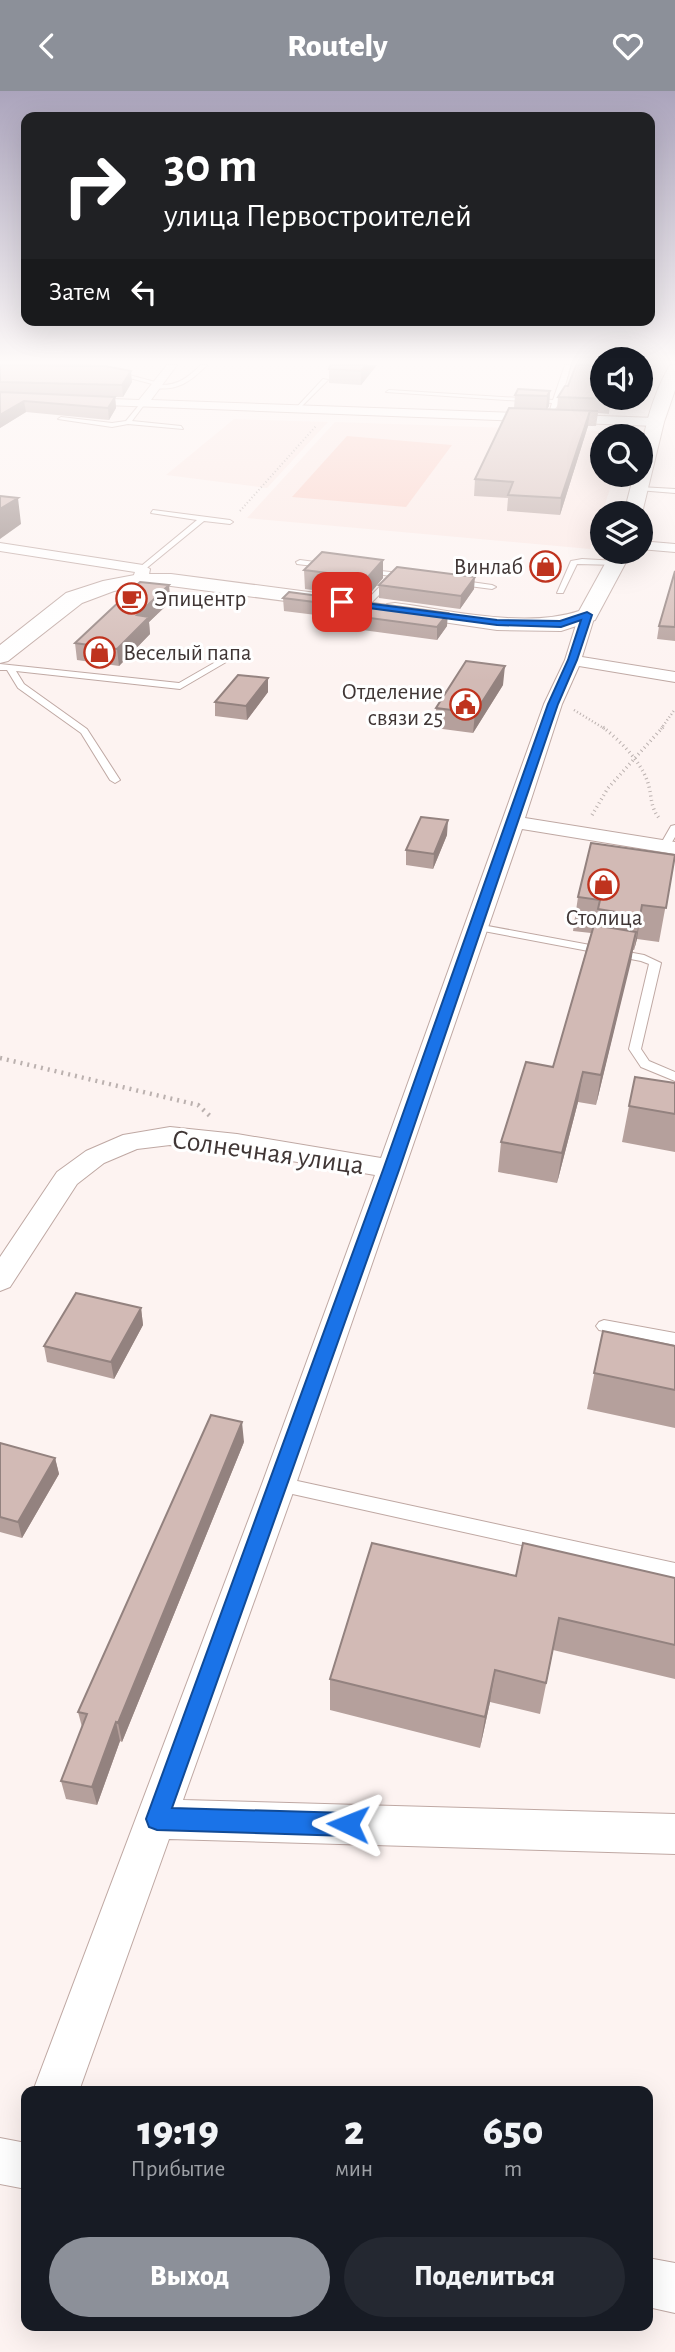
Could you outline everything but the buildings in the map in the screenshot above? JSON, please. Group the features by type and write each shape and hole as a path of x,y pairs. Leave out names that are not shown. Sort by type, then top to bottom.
{"main road":[{"path":"636,501 644,471"},
{"path":"4,664 74,598 141,574 497,623 561,624 587,615 616,564"}],"street":[{"path":"653,546 675,548"},
{"path":"0,547 141,574"},
{"path":"58,2086 279,1484 514,822 553,704 573,660 587,615"},
{"path":"573,660 675,677"},
{"path":"514,822 584,835 672,839"},
{"name":"Солнечная улица","path":"0,1280 66,1178 95,1157 132,1141 170,1136 237,1143 391,1170"},
{"path":"157,1819 675,1834"},
{"path":"0,2161 21,2165"},
{"path":"653,2284 675,2288"}],"lane":[{"path":"640,489 675,491"},
{"path":"153,512 230,522"},
{"path":"141,574 202,519"},
{"path":"560,590 574,563 590,560"},
{"path":"300,562 340,568"},
{"path":"354,569 419,577"},
{"path":"367,605 394,574"},
{"path":"443,580 492,587"},
{"path":"4,664 180,686 229,657"},
{"path":"4,664 21,686 84,731 115,780"},
{"path":"477,927 644,958 655,963 635,1049 645,1065 675,1077"},
{"path":"604,1326 675,1339"},
{"path":"279,1484 675,1571"}],"path":[{"path":"230,522 276,471"},
{"path":"553,704 578,711 601,724 634,760 645,775 654,814 672,839"},
{"path":"584,835 608,788 655,738 675,709"},
{"path":"0,1058 198,1105 237,1143"}],"shaded area":[{"path":"171,471 283,471 267,488 166,475"},
{"path":"291,471 590,471 590,487 611,487 606,501 590,501 590,549 247,518"},
{"path":"316,471 433,471 406,507 292,497"}],"place":[{"name":"Винлаб","path":"546,567"},
{"name":"Эпицентр","path":"131,599"},
{"name":"Веселый папа","path":"100,653"},
{"name":"Отделение связи 25","path":"466,705"},
{"name":"Столица","path":"604,884"}],"route":[{"path":"342,602 497,623 561,624 587,615 573,660 553,704 514,822 279,1484 157,1819 348,1824"}]}
